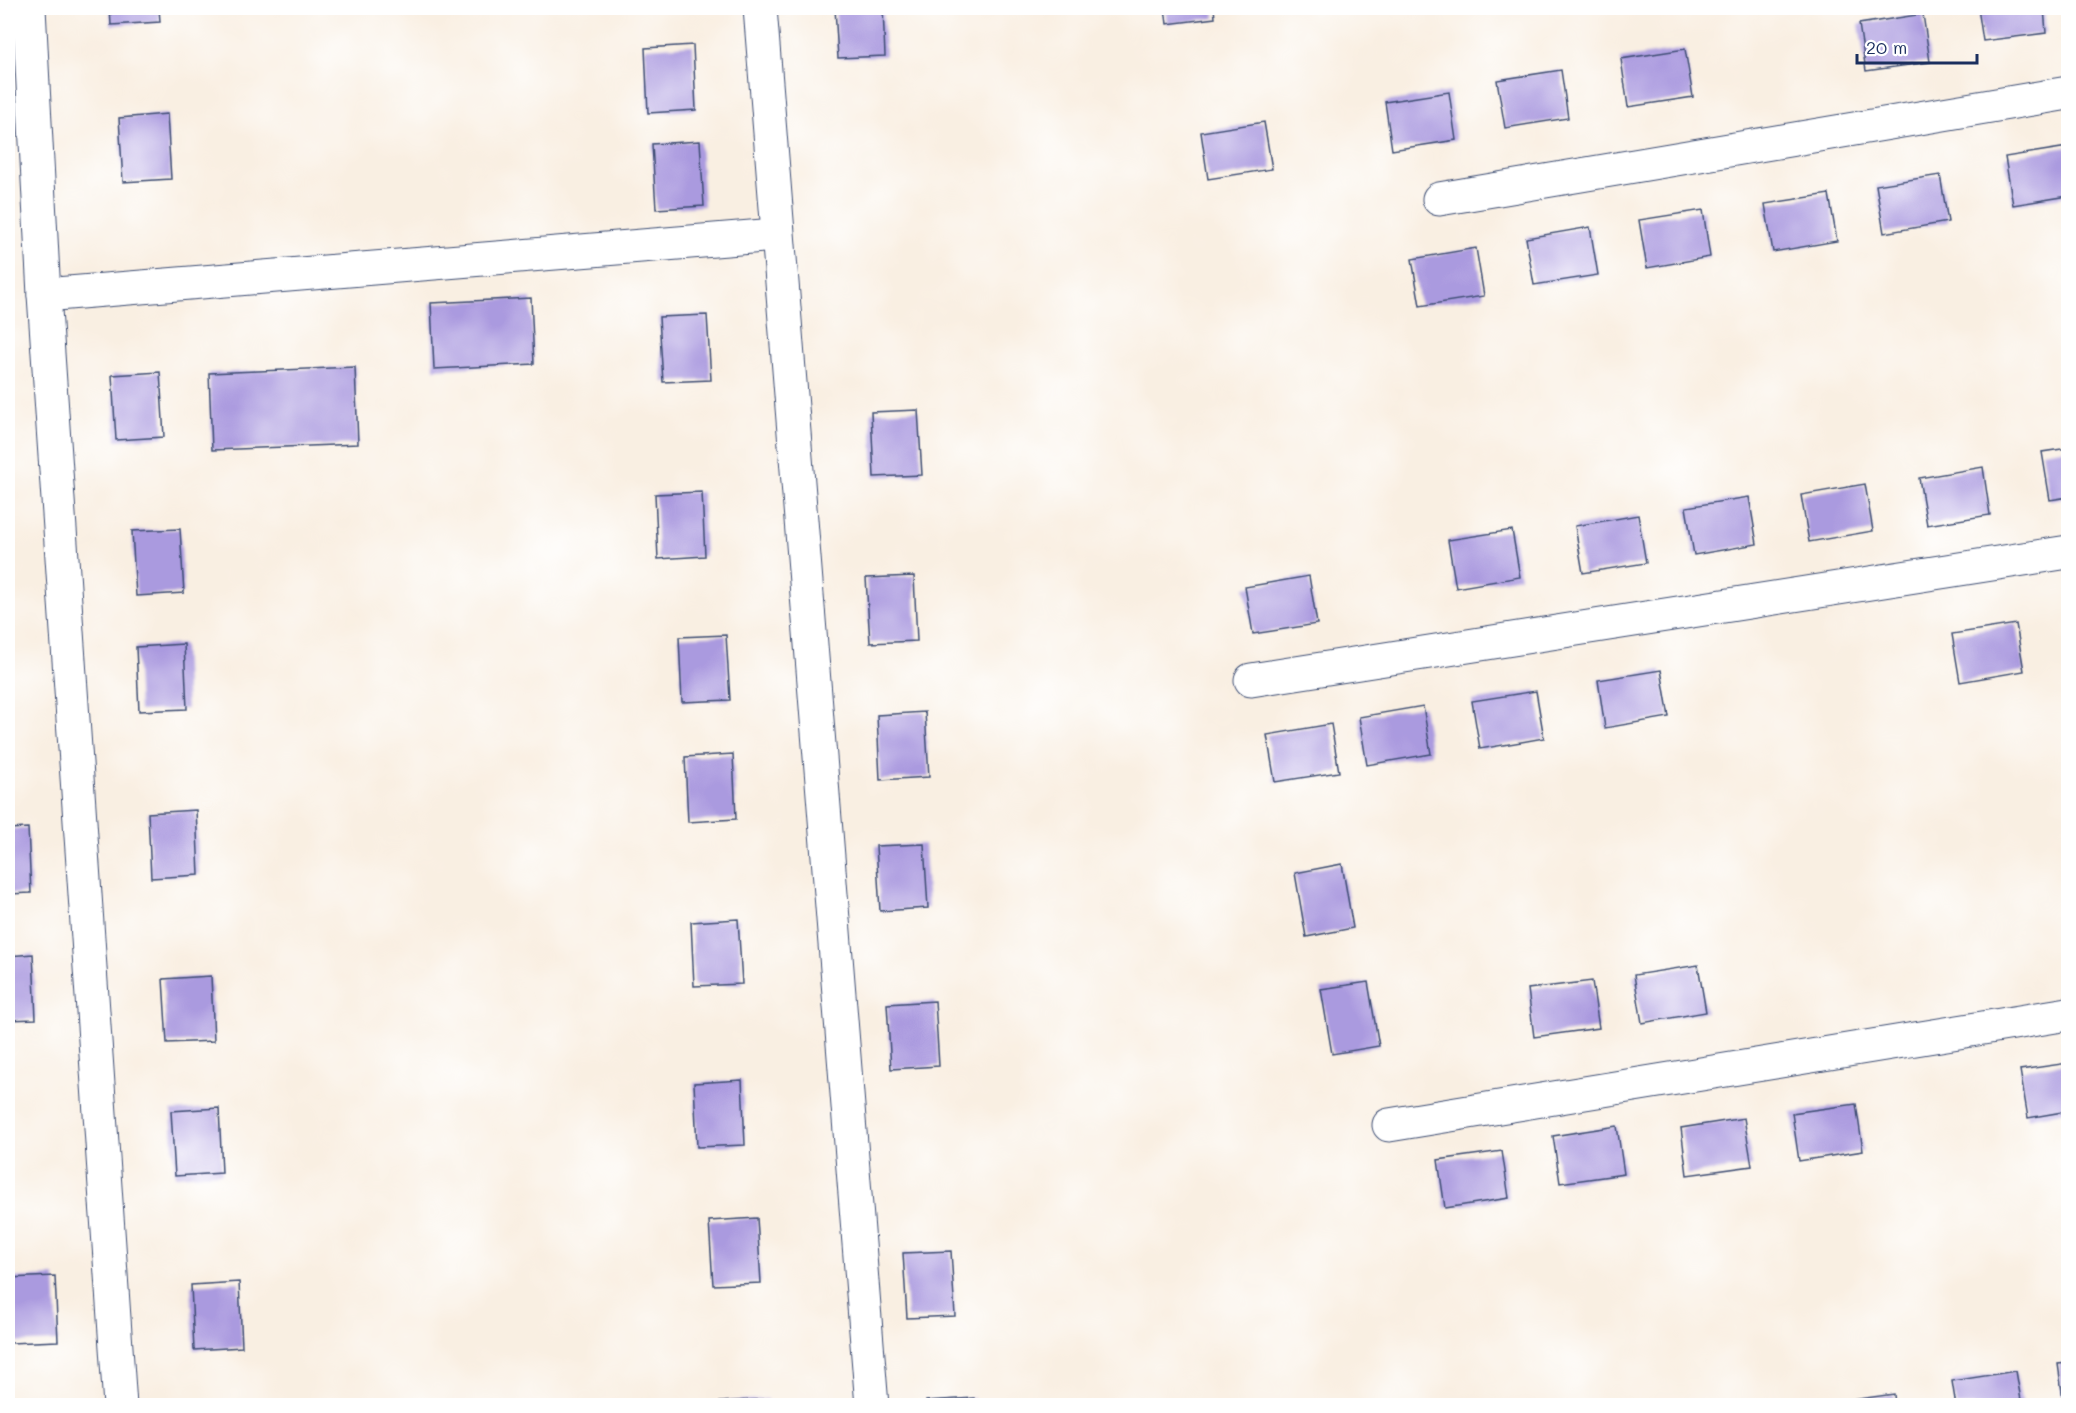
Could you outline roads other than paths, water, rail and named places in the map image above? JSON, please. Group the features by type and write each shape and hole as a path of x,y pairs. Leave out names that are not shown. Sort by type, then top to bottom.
{"street":[{"path":"29,8 44,295 120,1406"},
{"path":"759,8 872,1406"},
{"path":"1438,199 2068,93"},
{"path":"44,295 776,235"},
{"path":"1251,680 2068,552"},
{"path":"1389,1125 2068,1014"}]}
